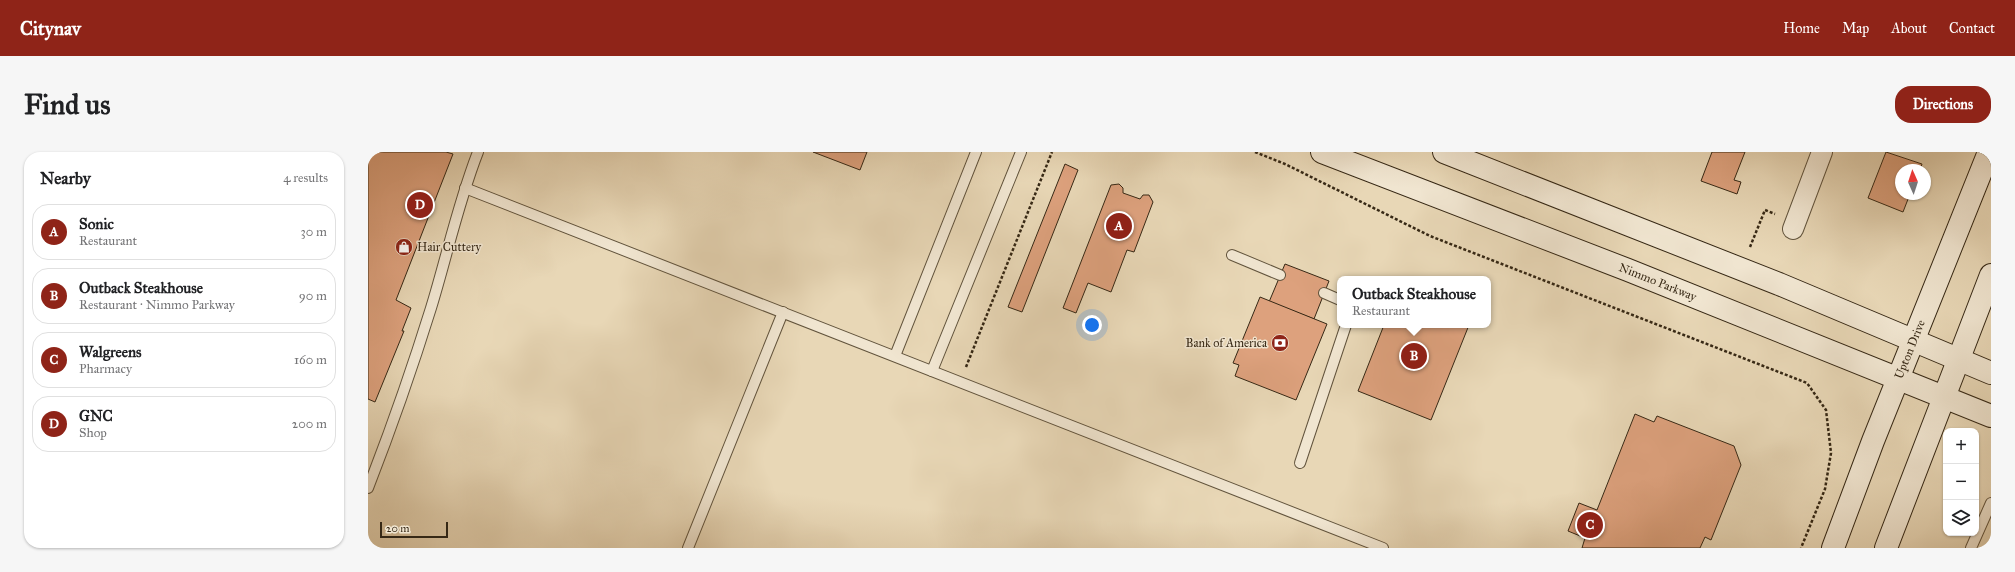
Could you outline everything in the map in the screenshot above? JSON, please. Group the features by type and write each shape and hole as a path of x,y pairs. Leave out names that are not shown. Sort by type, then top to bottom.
{"main road":[{"name":"Nimmo Parkway","path":"1322,152 1635,272 1991,416"},
{"path":"1444,152 1771,281 1991,373"},
{"name":"Upton Drive","path":"1833,548 1989,152"},
{"path":"1886,548 1991,275"}],"street":[{"path":"1794,226 1822,152"}],"lane":[{"path":"368,488 393,423 431,308 465,188 478,152"},
{"path":"895,356 976,152"},
{"path":"932,371 1022,152"},
{"path":"465,188 1383,548"},
{"path":"1232,255 1280,275"},
{"path":"1324,293 1337,299"},
{"path":"688,548 783,312"},
{"path":"1300,463 1345,328"},
{"path":"1971,548 1991,503"}],"path":[{"path":"960,382 1052,152"},
{"path":"1255,152 1285,164 1430,236 1807,383 1826,410 1831,453 1825,489 1801,548"},
{"path":"1750,247 1765,210 1794,226"}],"building":[{"path":"368,152 446,152 453,154 396,300 411,308 402,331 404,331 375,402 368,399"},
{"path":"813,152 867,152 860,170"},
{"path":"1712,152 1745,152 1734,180 1741,182 1737,194 1701,181"},
{"path":"1886,152 1922,164 1895,164 1895,200 1908,200 1903,212 1868,198"},
{"path":"1065,164 1078,170 1022,312 1008,307"},
{"path":"1119,184 1123,188 1123,193 1140,199 1143,195 1149,195 1153,202 1134,252 1127,250 1111,292 1088,283 1076,313 1063,308 1111,185"},
{"path":"1285,264 1329,281 1314,319 1269,302"},
{"name":"Bank of America","path":"1260,297 1327,324 1296,400 1235,376 1239,365 1233,363"},
{"path":"1383,328 1468,328 1431,420 1358,391"},
{"path":"1635,414 1654,422 1657,416 1734,446 1741,465 1711,540 1705,537 1700,548 1582,548 1585,538 1568,531 1579,503 1597,510"}],"place":[{"name":"GNC","path":"420,205"},
{"name":"Sonic","path":"1119,226"},
{"name":"Hair Cuttery","path":"404,247"},
{"name":"Bank of America","path":"1280,343"},
{"name":"Outback Steakhouse","path":"1414,356"},
{"name":"Walgreens","path":"1590,525"}]}
